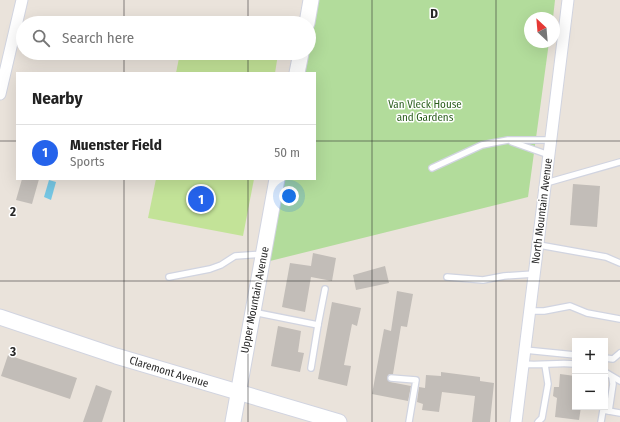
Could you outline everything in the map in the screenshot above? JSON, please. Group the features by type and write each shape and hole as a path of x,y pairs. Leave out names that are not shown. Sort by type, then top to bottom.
{"street":[{"path":"18,16 22,0"},
{"path":"308,16 311,0"},
{"name":"North Mountain Avenue","path":"516,422 568,0"},
{"path":"0,94 16,26"},
{"path":"297,72 300,60"},
{"name":"Upper Mountain Avenue","path":"233,422 277,180"},
{"name":"Claremont Avenue","path":"0,317 116,356 339,422"}],"lane":[{"path":"432,168 482,145 508,140 551,140"},
{"path":"508,140 549,155"},
{"path":"546,183 620,162"},
{"path":"539,245 606,257 620,263"},
{"path":"169,277 210,269 221,265 235,256 263,254"},
{"path":"447,276 483,280 504,276 534,274"},
{"path":"312,368 325,289"},
{"path":"530,311 544,311 570,306 587,313 620,319"},
{"path":"253,312 318,325"},
{"path":"525,350 572,355"},
{"path":"608,358 613,359 620,353"},
{"path":"523,364 545,365 560,362 572,364"},
{"path":"538,422 542,418 548,384 545,365"},
{"path":"608,374 620,381"},
{"path":"609,411 614,384 612,377"},
{"path":"391,378 416,380 409,422"},
{"path":"601,422 603,410 620,413"}],"green space":[{"name":"Van Vleck House and Gardens","path":"319,0 555,0 554,12 524,12 524,48 548,48 528,197 270,261 285,180 316,180 316,72 305,72 307,60 316,60 316,16"},
{"path":"179,60 277,60 275,72 176,72"},
{"path":"156,180 254,180 243,236 148,218"}],"water":[{"path":"49,180 56,182 51,200 44,197"}],"building":[{"path":"22,180 39,180 32,204 16,200"},
{"path":"573,184 600,186 597,227 570,225"},
{"path":"313,253 336,258 332,281 311,277 305,312 282,307 290,263 311,266"},
{"path":"385,266 389,283 356,290 353,275"},
{"path":"397,291 413,294 407,327 401,326 393,374 389,374 387,378 390,382 411,386 408,401 372,394 384,329 391,331"},
{"path":"332,302 361,308 357,326 352,324 344,365 351,366 347,386 318,379"},
{"path":"278,326 301,331 298,352 304,353 300,372 271,366"},
{"path":"8,355 77,378 70,399 1,376"},
{"path":"441,372 480,377 480,381 494,383 490,422 472,422 475,396 442,392 439,412 422,410 423,404 417,402 419,387 425,388 426,375 441,376"},
{"path":"560,374 572,376 572,410 581,410 579,420 555,417 557,398 553,396 554,387 559,387"},
{"path":"96,385 112,391 102,422 83,422"}],"place":[{"name":"Muenster Field","path":"201,199"}]}
